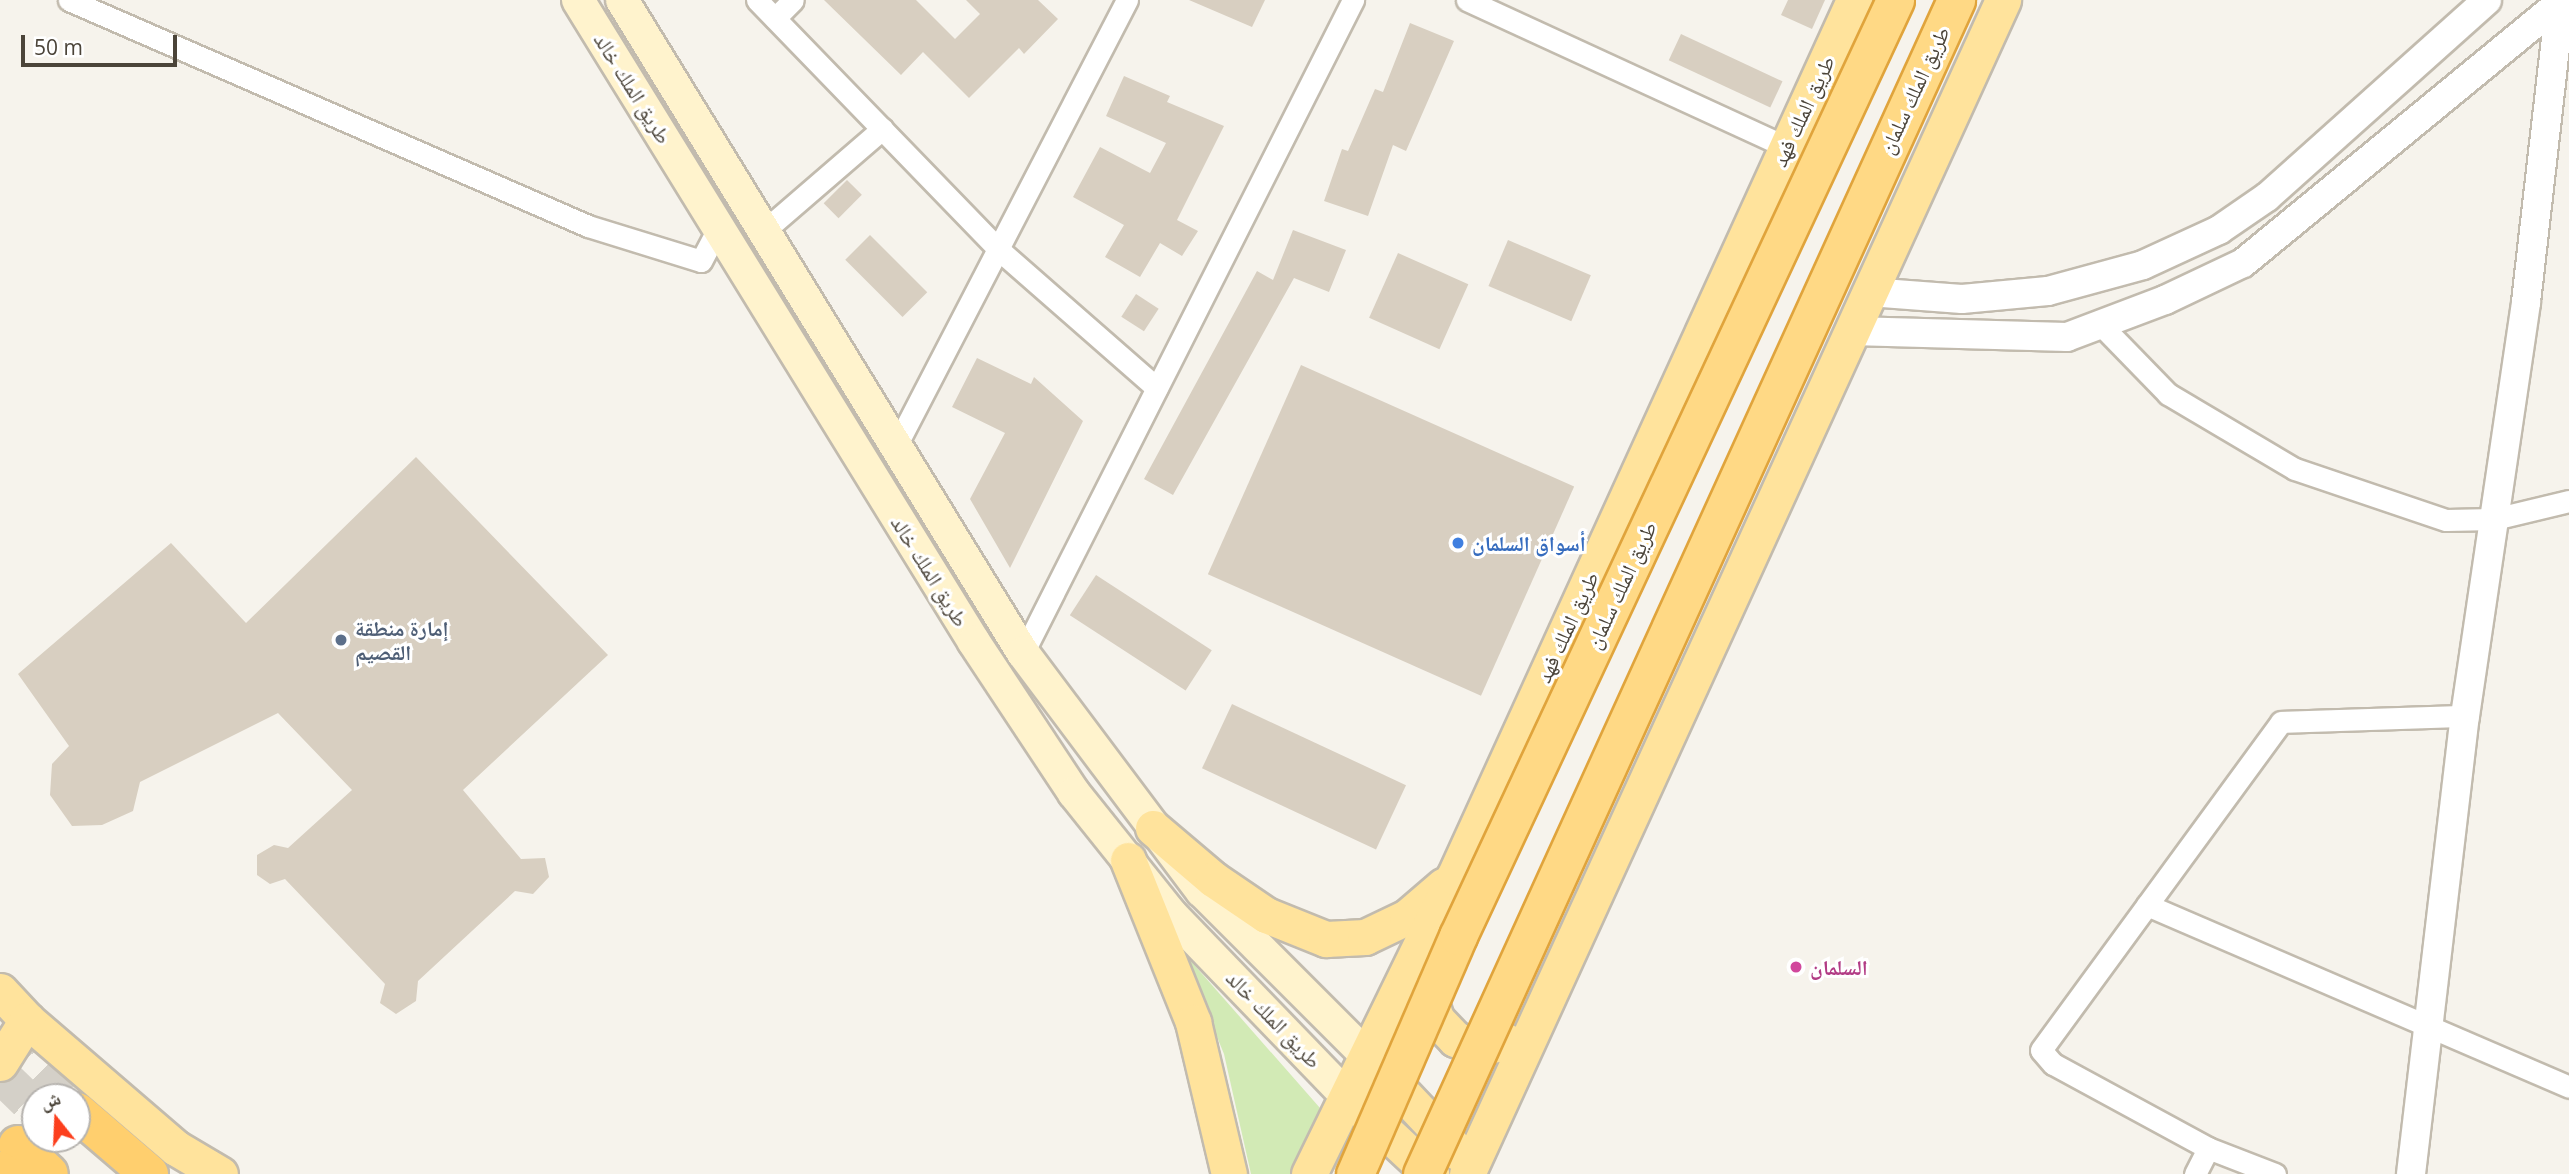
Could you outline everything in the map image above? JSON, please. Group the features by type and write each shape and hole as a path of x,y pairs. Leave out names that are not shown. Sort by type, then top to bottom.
{"highway":[{"name":"طريق الملك سلمان","path":"1355,1174 1458,936 1895,0"},
{"name":"طريق الملك سلمان","path":"1422,1174 1955,0"},
{"path":"91,1124 149,1174"},
{"path":"85,1153 108,1174"},
{"path":"7,1163 49,1174"}],"main road":[{"name":"طريق الملك خالد","path":"578,0 720,225 974,642 1074,793 1170,913 1345,1094"},
{"name":"طريق الملك خالد","path":"622,0 1023,653 1202,891 1366,1055"},
{"name":"طريق الملك فهد","path":"1309,1174 1345,1094 1452,880 1854,0"},
{"path":"1366,1055 1472,1171 1573,943 2003,0"},
{"path":"1153,828 1213,879 1266,915 1326,939 1365,937 1407,917 1452,880"},
{"path":"1128,859 1193,1022 1230,1174"},
{"path":"1452,880 1423,977 1436,1019 1455,1039 1478,1048 1514,1041 1573,943"},
{"path":"0,991 14,1026 176,1148 220,1174"},
{"path":"0,1063 14,1026"},
{"path":"1345,1094 1431,1174"}],"street":[{"path":"69,0 589,226 701,261 720,225"},
{"path":"757,0 998,248 1157,388"},
{"path":"775,18 793,0"},
{"path":"897,444 1127,0"},
{"path":"1023,653 1353,0"},
{"path":"1467,0 1787,146"},
{"path":"1869,292 1962,299 2048,291 2143,265 2219,230 2267,197 2487,0"},
{"path":"1852,331 2067,337 2165,300 2243,262 2562,1"},
{"path":"2411,1174 2465,716 2526,302 2562,1"},
{"path":"765,230 882,129"},
{"path":"2100,324 2168,394 2295,469 2446,520 2494,519 2569,501"},
{"path":"2275,1174 2208,1148 2053,1064 2041,1050 2281,722 2465,716"},
{"path":"2147,905 2569,1087"},
{"path":"2195,1174 2208,1148"}],"green space":[{"path":"1182,951 1320,1108 1292,1174 1251,1174 1224,1054"}],"building":[{"path":"824,0 916,0 955,39 980,14 966,0 1038,0 1058,19 1024,54 1019,48 969,98 923,52 901,75"},
{"path":"1189,0 1265,0 1252,27"},
{"path":"1788,0 1825,0 1812,29 1781,15"},
{"path":"1410,23 1454,41 1406,151 1393,145 1368,216 1324,201 1342,149 1348,151 1375,89 1383,92"},
{"path":"1681,34 1783,81 1770,108 1669,60"},
{"path":"1124,76 1170,96 1167,102 1224,126 1177,220 1198,231 1182,256 1160,243 1140,277 1105,257 1124,225 1073,197 1100,147 1150,173 1166,143 1106,116"},
{"path":"847,180 862,195 839,218 824,203"},
{"path":"1293,230 1346,250 1329,292 1294,278 1173,495 1144,479 1257,271 1273,280"},
{"path":"870,235 927,292 903,317 845,260"},
{"path":"1508,240 1591,275 1571,321 1488,286"},
{"path":"1398,253 1468,284 1439,349 1369,318"},
{"path":"1136,294 1159,309 1144,331 1121,317"},
{"path":"977,358 1031,384 1034,377 1083,421 1010,568 970,499 1005,433 952,407"},
{"path":"1301,365 1574,487 1481,696 1208,574"},
{"path":"416,457 608,655 463,790 521,859 545,858 549,877 533,894 515,891 418,981 416,1001 396,1014 380,1003 385,984 285,879 270,884 257,875 257,855 274,845 288,848 352,790 278,713 140,782 133,811 102,825 72,826 50,795 52,764 69,746 18,674 171,543 246,623"},
{"path":"1096,575 1212,650 1186,690 1070,615"},
{"path":"1232,704 1406,785 1376,849 1202,768"}],"tunnel":[{"path":"0,1032 49,1083"},
{"path":"0,1074 21,1094"}],"place":[{"name":"أسواق السلمان","path":"1458,543"},
{"name":"إمارة منطقة القصيم","path":"341,640"},
{"name":"السلمان","path":"1796,967"}]}
